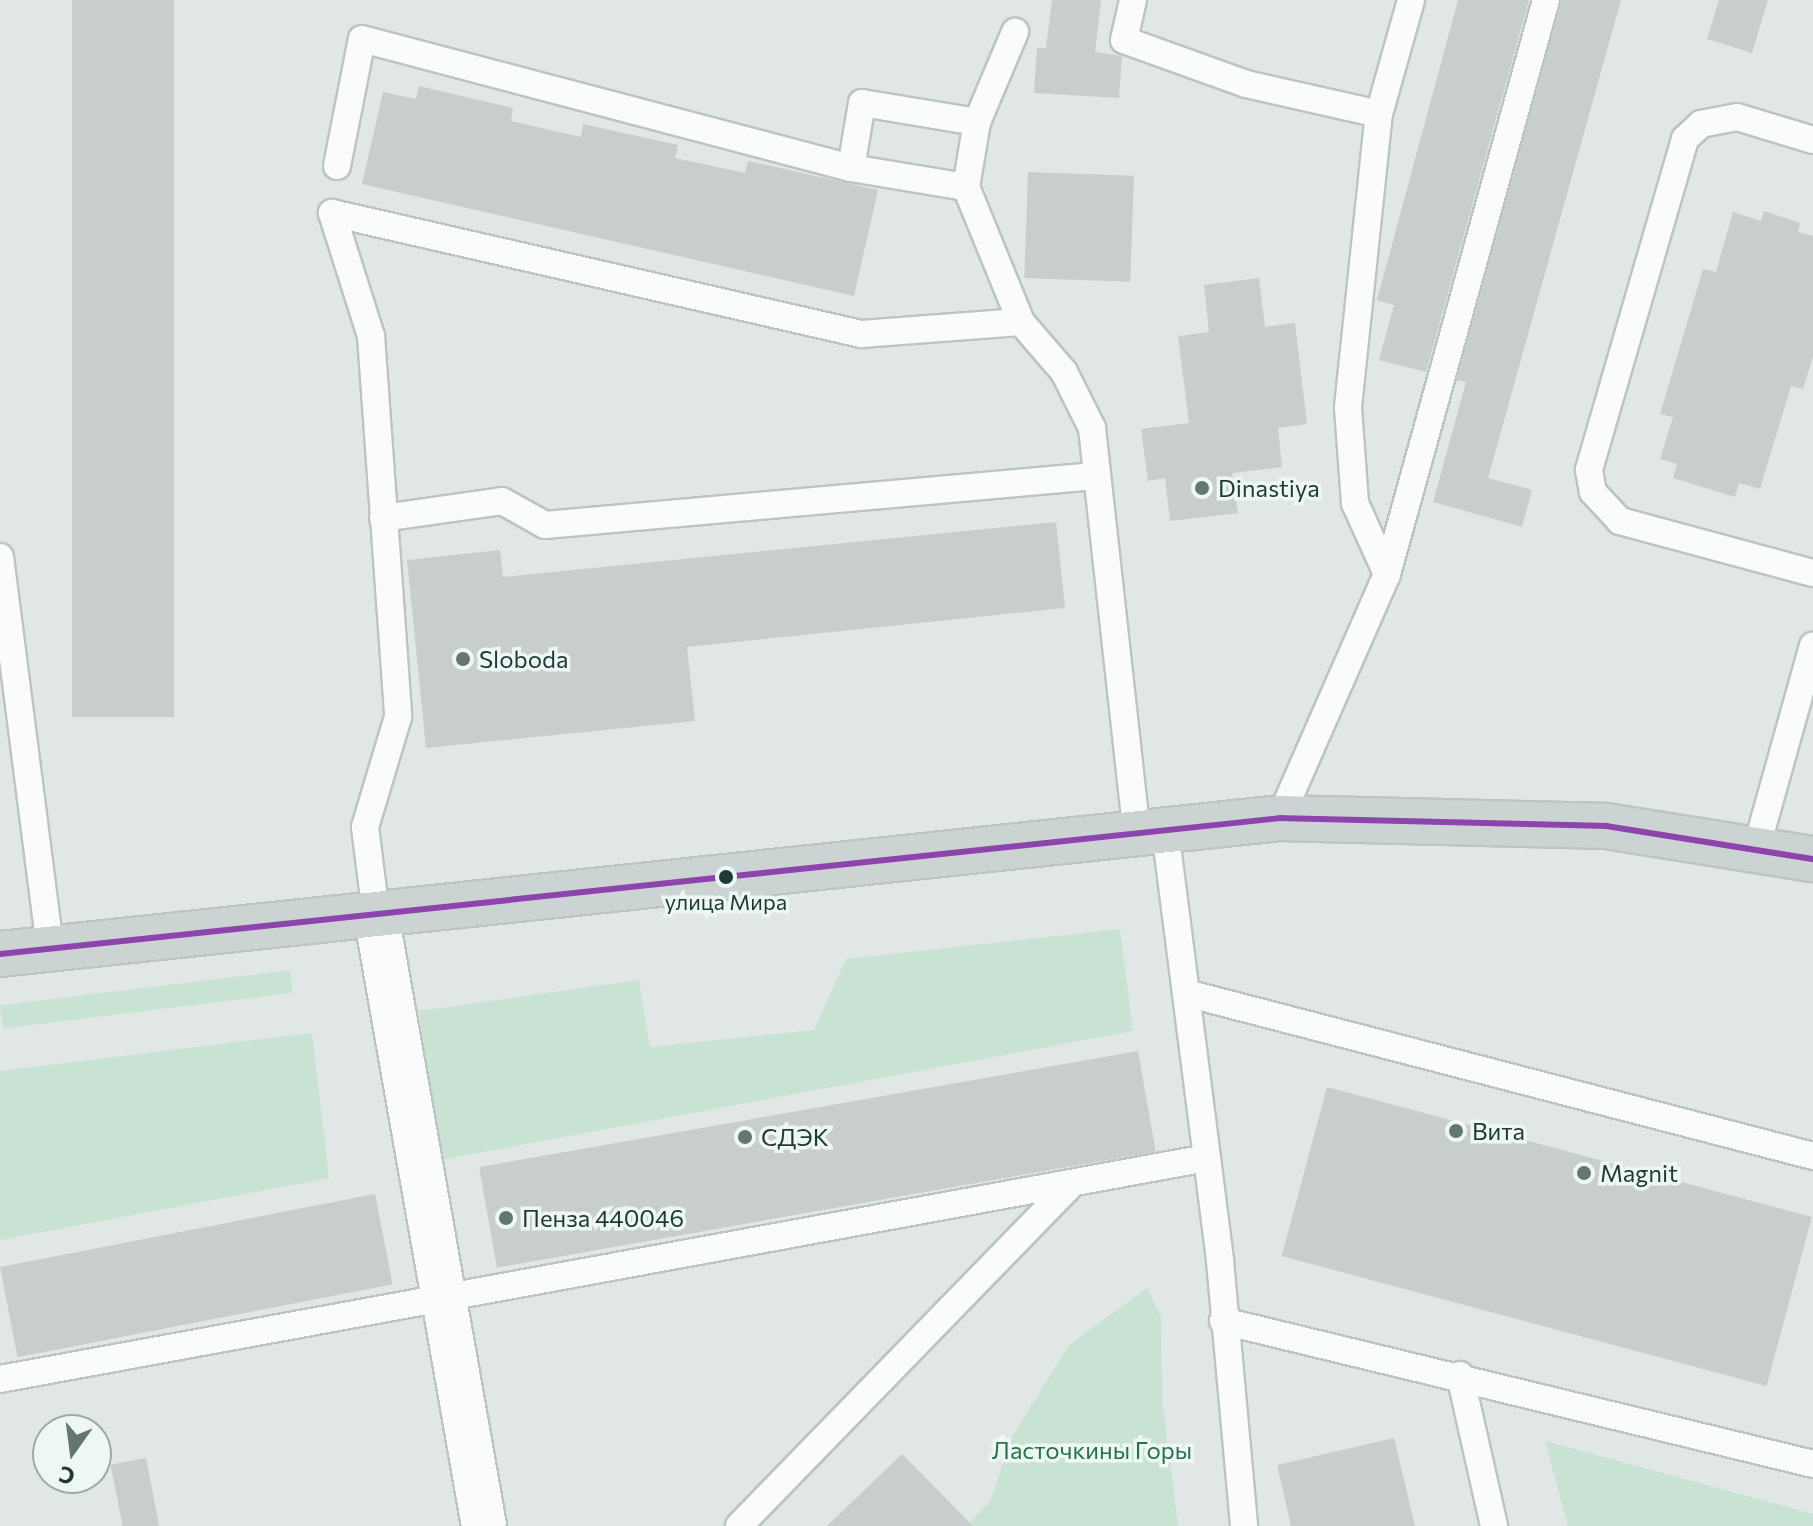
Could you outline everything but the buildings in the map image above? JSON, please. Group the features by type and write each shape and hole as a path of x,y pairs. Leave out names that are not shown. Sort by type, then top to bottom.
{"main road":[{"path":"0,954 1280,818 1606,826 1757,846 1813,859"}],"street":[{"path":"376,914 484,1526"}],"lane":[{"path":"1133,0 1124,40 1246,84 1379,114"},
{"path":"1387,574 1355,503 1348,407 1379,114 1411,0"},
{"path":"1280,818 1387,574 1546,0"},
{"path":"1015,32 977,122 966,187 1021,322 1064,372 1092,428 1095,476 1151,832 1186,993 1207,1158 1244,1526"},
{"path":"337,166 362,39 851,168 966,187"},
{"path":"851,168 862,103 977,122"},
{"path":"1813,140 1737,117 1701,124 1685,139 1589,470 1593,492 1620,521 1813,573"},
{"path":"376,914 365,827 398,717 371,336 332,213 861,334 1021,322"},
{"path":"383,518 502,501 545,525 1095,476"},
{"path":"0,557 50,948"},
{"path":"1757,846 1813,646"},
{"path":"1186,993 1813,1156"},
{"path":"0,1379 446,1301 1207,1158"},
{"path":"739,1526 1072,1184"},
{"path":"1223,1321 1460,1375 1813,1464"},
{"path":"1460,1375 1494,1526"}],"green space":[{"path":"1120,929 1133,1031 440,1160 419,1011 639,980 650,1047 814,1030 846,959"},
{"path":"290,970 293,993 3,1028 0,1006"},
{"path":"312,1033 329,1178 0,1240 0,1071"},
{"name":"Ласточкины Горы","path":"1147,1288 1161,1317 1162,1399 1178,1526 966,1526 991,1500 1010,1440 1069,1345"},
{"path":"1545,1441 1813,1514 1813,1526 1568,1526"}],"transit line":[{"path":"0,954 1280,818 1606,826 1813,859"}],"place":[{"name":"Dinastiya","path":"1202,488"},
{"name":"Sloboda","path":"463,659"},
{"name":"улица Мира","path":"726,877"},
{"name":"Вита","path":"1456,1131"},
{"name":"СДЭК","path":"745,1137"},
{"name":"Magnit","path":"1584,1173"},
{"name":"Пенза 440046","path":"506,1218"}]}
